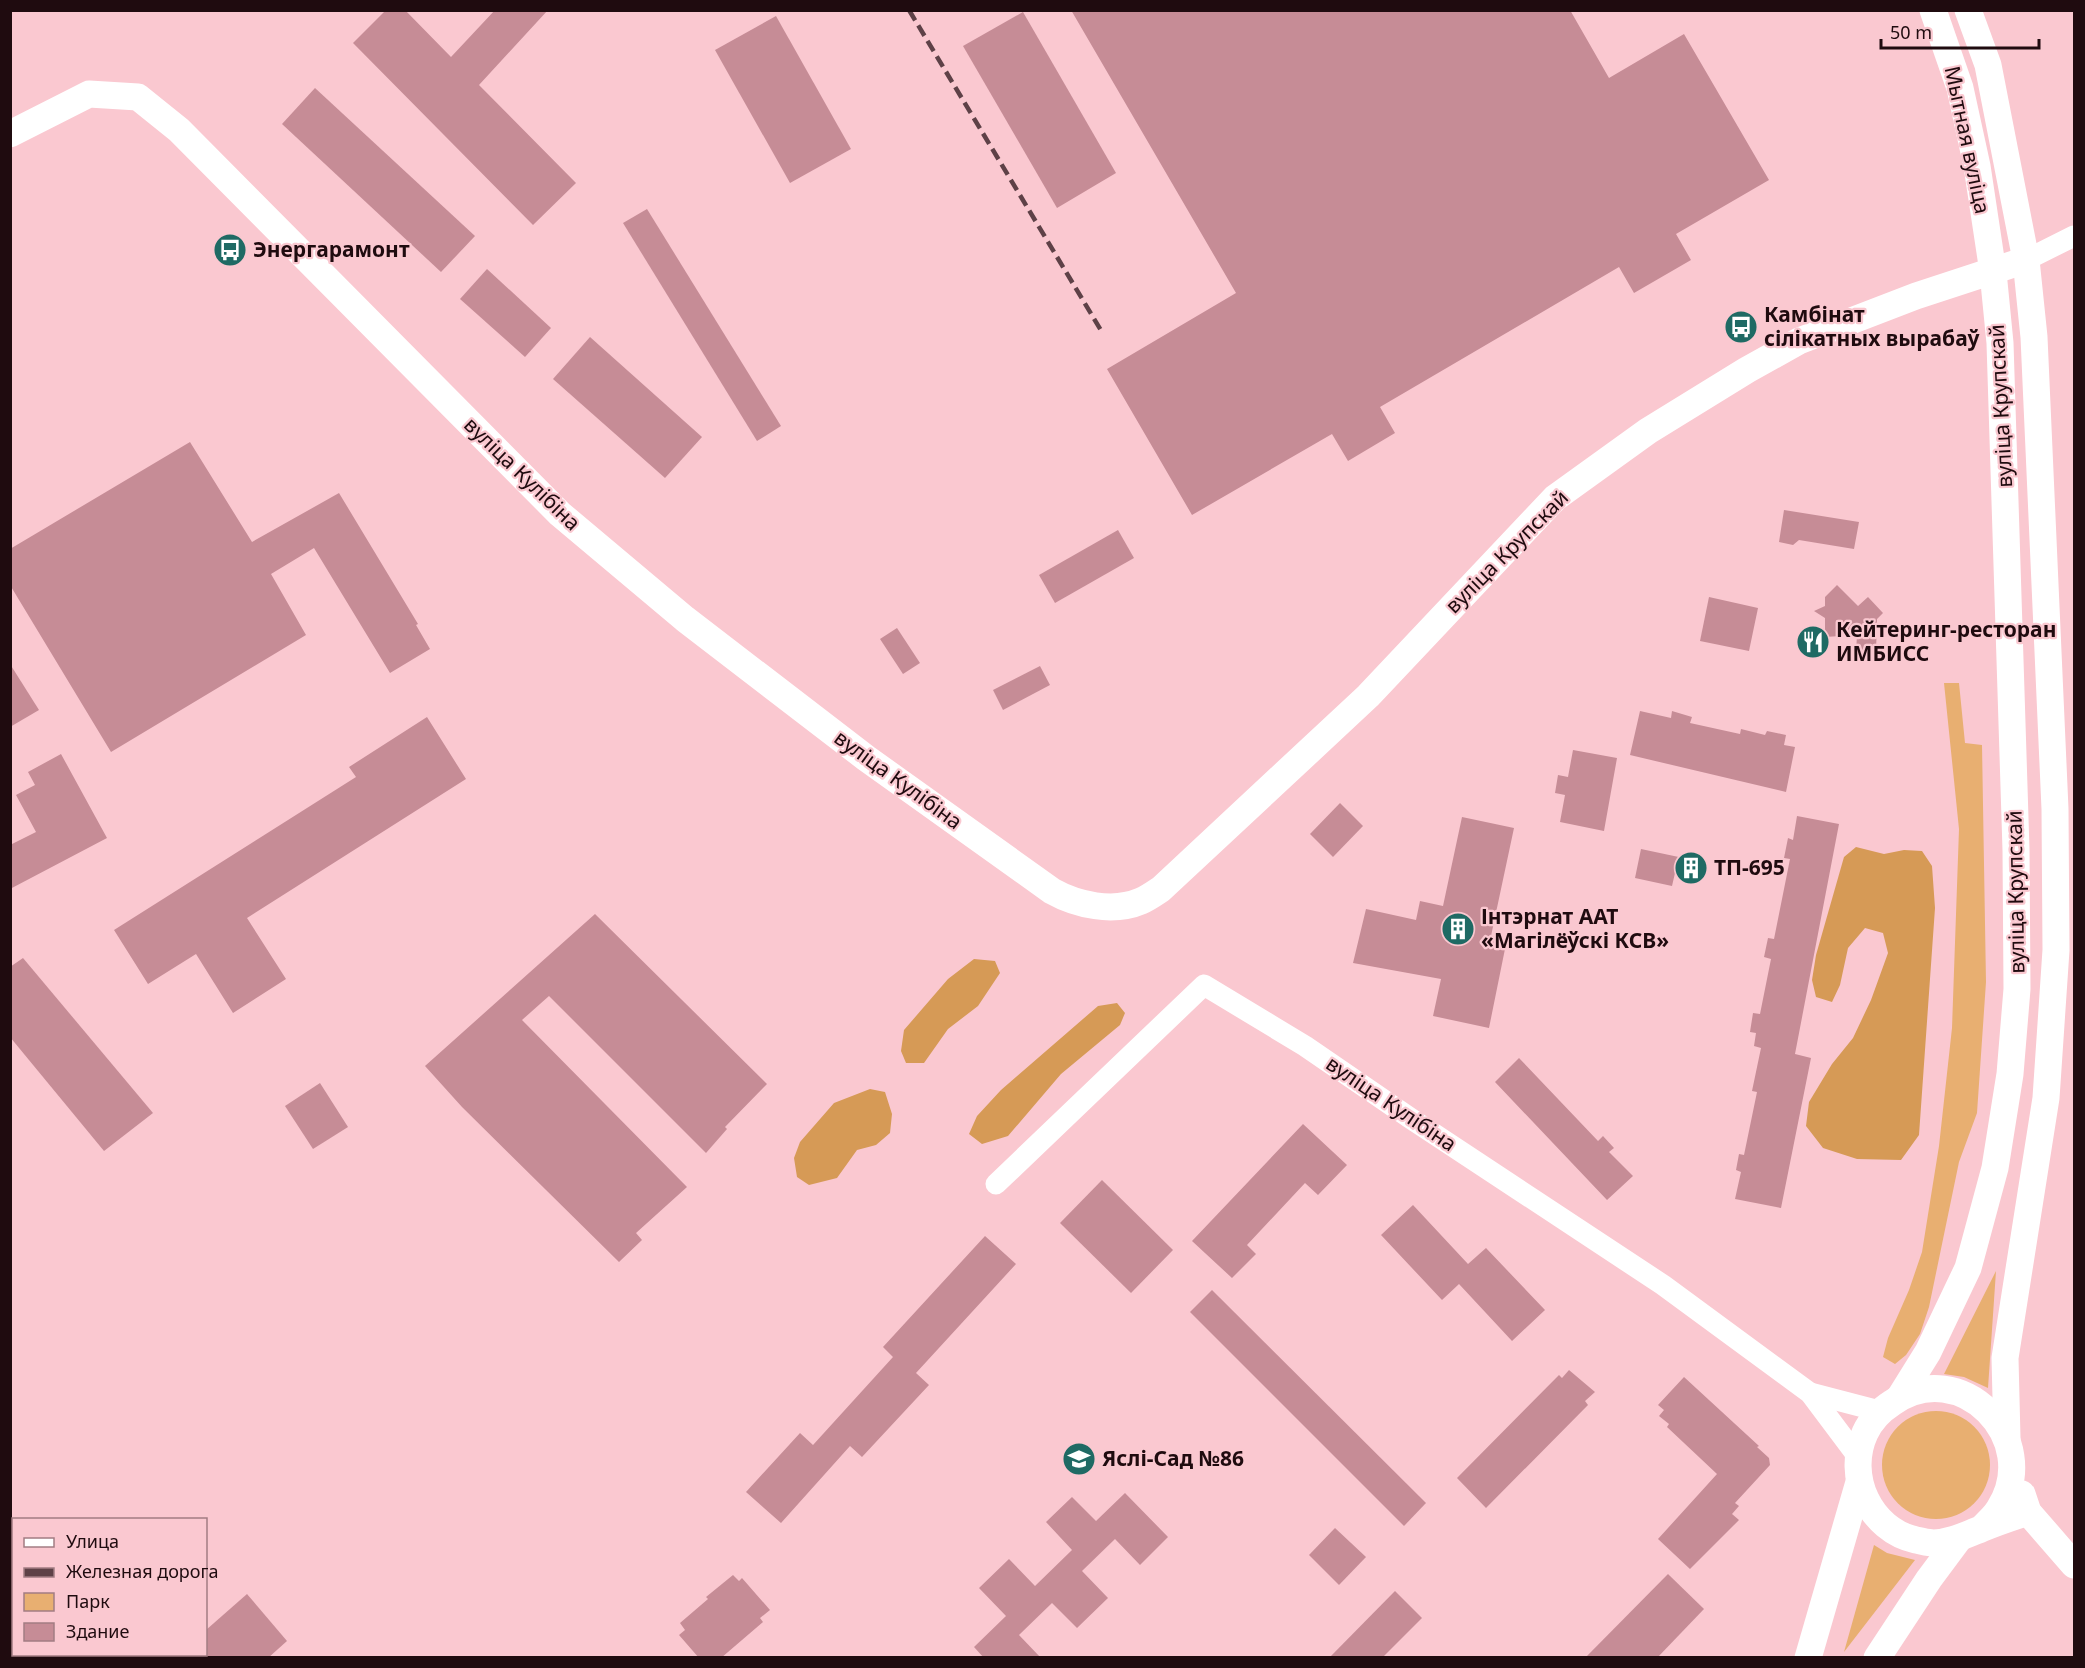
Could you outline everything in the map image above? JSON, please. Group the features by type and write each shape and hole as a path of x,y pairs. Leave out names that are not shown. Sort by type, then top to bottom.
{"main road":[{"name":"Мытная вуліца","path":"1934,10 1960,88 1977,166 1992,272"},
{"name":"Мытная вуліца","path":"1968,10 1988,65 2026,260"},
{"name":"вуліца Кулібіна","path":"10,134 89,94 138,98 178,130 560,514 686,619 866,758 1052,891"},
{"path":"1992,272 2026,260"},
{"name":"вуліца Крупскай","path":"2010,1450 2005,1358 2046,1098 2056,950 2055,809 2044,534 2034,337 2026,260"},
{"name":"вуліца Крупскай","path":"1052,891 1065,898 1108,908 1140,902 1161,889 1368,696 1555,498 1648,431 1799,341 1916,296 1992,272 2000,343 2016,850 2017,989 2010,1074 1995,1168 1968,1268 1928,1352 1890,1404"},
{"path":"1808,1658 1859,1470 1865,1432 1890,1404 1924,1389 1950,1390 1974,1399 1994,1416 2010,1450 2028,1512 2074,1565"},
{"path":"1877,1658 1929,1579 1969,1534 1999,1510 2010,1488 2010,1450"},
{"path":"1859,1470 1869,1506 1885,1525 1907,1538 1932,1543 1969,1534 2028,1512"}],"street":[{"path":"2026,260 2074,236"},
{"name":"вуліца Кулібіна","path":"996,1184 1204,985 1305,1046 1663,1285 1809,1393 1859,1470"},
{"name":"вуліца Кулібіна","path":"1809,1393 1890,1404"}],"green space":[{"path":"1944,683 1959,683 1965,743 1982,745 1986,982 1977,1113 1959,1162 1929,1307 1920,1334 1906,1355 1895,1364 1883,1357 1888,1338 1909,1290 1922,1252 1939,1146 1952,1028 1959,829"},
{"path":"1996,1271 1988,1388 1964,1377 1944,1374"},
{"path":"1936,1411 1957,1415 1974,1427 1986,1444 1990,1465 1986,1486 1974,1503 1957,1515 1936,1519 1915,1515 1898,1503 1886,1486 1882,1465 1886,1444 1898,1427 1915,1415"},
{"path":"1874,1545 1887,1553 1915,1560 1844,1652"}],"shaded area":[{"path":"1856,847 1884,854 1904,850 1922,851 1932,866 1935,908 1919,1135 1901,1160 1857,1159 1823,1148 1806,1126 1809,1102 1832,1064 1853,1038 1871,1000 1888,953 1883,933 1865,928 1848,948 1840,985 1832,1002 1816,997 1812,980 1816,955 1844,857"},
{"path":"974,959 995,961 1000,973 978,1006 948,1029 924,1063 906,1063 901,1051 904,1030 948,979"},
{"path":"1117,1003 1125,1013 1120,1025 1061,1074 1008,1136 982,1144 969,1134 977,1116 1001,1090 1098,1006"},
{"path":"870,1089 885,1092 892,1114 890,1133 876,1145 857,1150 837,1178 809,1185 797,1177 794,1158 800,1142 834,1103"}],"building":[{"path":"386,10 405,10 451,57 495,10 548,10 479,85 576,183 533,225 353,43"},
{"path":"1071,10 1570,10 1609,78 1684,34 1769,180 1676,234 1691,260 1634,293 1619,267 1380,407 1395,433 1348,461 1332,434 1192,515 1107,369 1236,293"},
{"path":"1023,12 1116,173 1057,208 963,46"},
{"path":"776,16 851,149 790,183 715,50"},
{"path":"315,88 475,236 441,272 282,124"},
{"path":"647,209 781,426 757,441 623,223"},
{"path":"487,269 551,328 525,357 460,299"},
{"path":"590,337 702,437 665,478 553,379"},
{"path":"190,442 252,542 339,493 418,624 416,625 430,649 390,673 314,548 271,574 306,635 111,752 10,585 10,549"},
{"path":"1784,510 1859,522 1854,549 1799,540 1793,545 1779,542"},
{"path":"1118,530 1134,558 1055,603 1039,575"},
{"path":"1837,585 1858,606 1868,597 1883,613 1877,619 1876,652 1856,652 1857,635 1825,637 1825,618 1814,611 1825,606 1825,597"},
{"path":"1709,597 1758,608 1749,651 1700,641"},
{"path":"897,628 920,663 903,674 880,639"},
{"path":"10,664 39,710 10,727"},
{"path":"1040,666 1050,685 1003,710 993,690"},
{"path":"1640,711 1671,718 1672,711 1692,717 1690,723 1740,734 1741,729 1765,735 1767,731 1786,735 1784,745 1795,747 1786,792 1630,755"},
{"path":"427,717 466,779 247,918 286,979 233,1013 196,954 148,984 114,930 356,777 349,767"},
{"path":"1573,750 1617,758 1604,831 1560,822 1565,795 1555,793 1558,775 1568,777"},
{"path":"61,754 107,838 10,889 10,845 36,832 16,795 35,785 28,772"},
{"path":"1340,803 1363,826 1333,857 1310,834"},
{"path":"1797,816 1839,824 1795,1054 1811,1058 1781,1208 1735,1199 1741,1172 1736,1170 1739,1154 1744,1155 1757,1092 1752,1091 1761,1048 1754,1046 1756,1033 1750,1032 1753,1013 1760,1014 1771,959 1764,957 1768,938 1774,939 1790,859 1784,858 1788,838 1793,840"},
{"name":"Інтэрнат ААТ «Магілёўскі КСВ»","path":"1462,817 1514,828 1491,936 1507,939 1489,1028 1433,1016 1441,979 1353,963 1366,909 1416,920 1420,901 1443,906"},
{"path":"1641,849 1707,863 1703,879 1675,873 1672,886 1635,878"},
{"path":"595,914 767,1084 725,1127 727,1129 706,1153 549,996 522,1020 687,1187 636,1233 642,1240 619,1262 462,1107 425,1066"},
{"path":"23,958 153,1113 104,1151 10,1037 10,967"},
{"path":"1519,1058 1598,1141 1603,1136 1614,1148 1609,1152 1633,1176 1607,1200 1495,1082"},
{"path":"320,1083 348,1127 313,1149 285,1106"},
{"path":"1303,1124 1347,1165 1318,1195 1305,1183 1247,1245 1256,1254 1232,1278 1192,1241"},
{"path":"1102,1180 1173,1250 1131,1293 1060,1223"},
{"path":"1413,1205 1468,1264 1486,1248 1545,1310 1512,1341 1459,1284 1442,1300 1381,1235"},
{"path":"985,1236 1016,1264 916,1373 929,1385 862,1457 850,1446 781,1523 746,1492 800,1433 813,1445 893,1357 883,1347"},
{"path":"1212,1290 1426,1503 1404,1526 1190,1312"},
{"path":"1569,1370 1595,1392 1585,1401 1588,1405 1486,1508 1457,1478 1559,1375 1562,1378"},
{"path":"1684,1377 1759,1446 1757,1447 1769,1458 1770,1465 1735,1503 1739,1506 1732,1514 1739,1520 1690,1569 1658,1539 1717,1474 1667,1427 1669,1424 1659,1416 1664,1410 1658,1405"},
{"path":"1125,1493 1168,1537 1140,1565 1115,1539 1082,1571 1108,1598 1077,1628 1052,1603 1019,1635 1041,1658 984,1658 974,1647 1006,1616 979,1588 1009,1559 1035,1586 1072,1550 1046,1522 1072,1497 1096,1521"},
{"path":"1335,1528 1366,1557 1339,1585 1309,1555"},
{"path":"1668,1574 1704,1609 1657,1658 1585,1658"},
{"path":"733,1575 739,1581 742,1578 770,1610 760,1618 763,1622 721,1658 699,1658 679,1635 685,1630 680,1623 708,1599 706,1597"},
{"path":"1395,1591 1422,1618 1382,1658 1329,1658"},
{"path":"247,1594 287,1641 268,1658 206,1658 207,1629"}],"railway":[{"path":"909,10 1102,332"}],"place":[{"name":"Энергарамонт","path":"230,250"},
{"name":"Камбінат сілікатных вырабаў","path":"1741,327"},
{"name":"Кейтеринг-ресторан ИМБИСС","path":"1813,642"},
{"name":"ТП-695","path":"1691,868"},
{"name":"Інтэрнат ААТ «Магілёўскі КСВ»","path":"1458,929"},
{"name":"Яслі-Сад №86","path":"1079,1459"}]}
